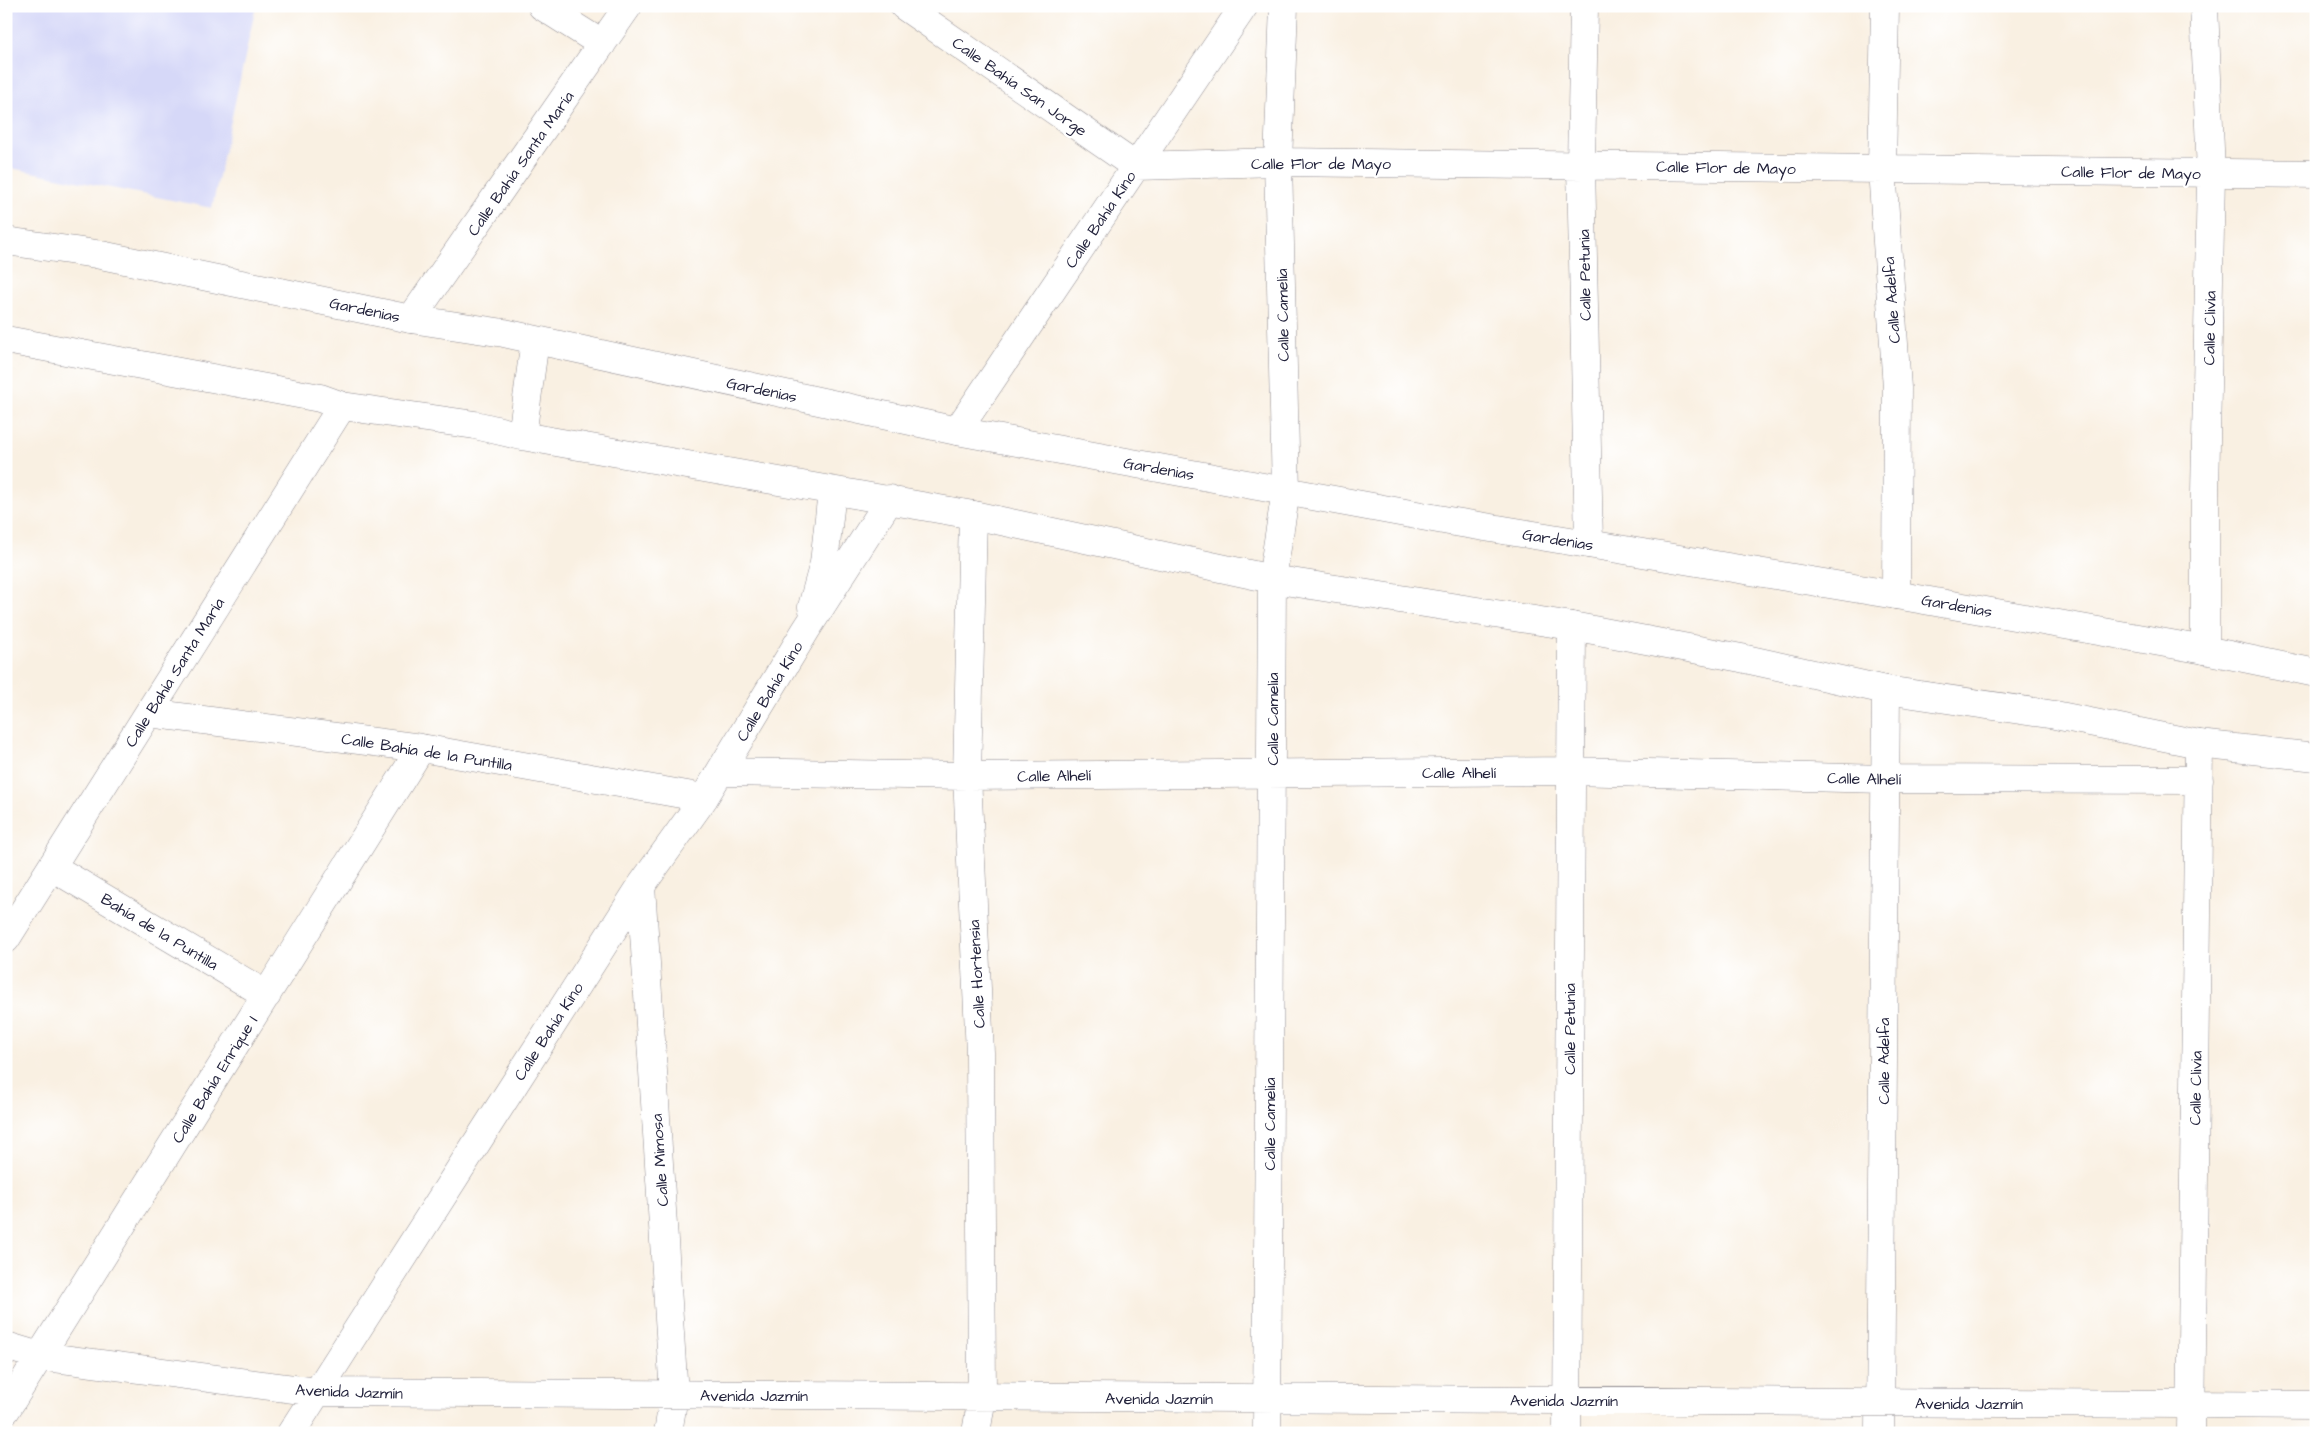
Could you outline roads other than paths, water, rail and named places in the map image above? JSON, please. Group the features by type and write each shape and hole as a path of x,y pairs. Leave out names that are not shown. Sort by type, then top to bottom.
{"street":[{"path":"542,6 602,44"},
{"name":"Calle Bahía Santa María","path":"411,319 628,6"},
{"name":"Calle Bahía San Jorge","path":"904,6 1135,166"},
{"name":"Calle Bahía Kino","path":"957,431 1244,6"},
{"name":"Calle Camelia","path":"1268,1433 1272,580 1286,490 1278,162 1284,6"},
{"name":"Calle Petunia","path":"1584,6 1581,166 1590,544"},
{"name":"Calle Adelfa","path":"1885,6 1882,169 1897,388 1896,594"},
{"name":"Calle Clivia","path":"2204,6 2211,173 2205,650"},
{"name":"Calle Flor de Mayo","path":"1135,166 1278,162 2316,174"},
{"name":"Gardenias","path":"6,241 96,254 411,319 504,333 957,431 1590,544 1896,594 2205,650 2316,673"},
{"path":"6,340 320,398 342,406 475,425 522,436 973,515 1272,580 1572,626 1741,658 1886,690 2055,715 2199,744 2316,757"},
{"path":"522,436 535,340"},
{"name":"Calle Bahía Santa María","path":"6,939 342,406"},
{"name":"Calle Bahía Kino","path":"806,630 824,563 832,490"},
{"name":"Calle Bahía Kino","path":"291,1433 641,886 704,798 806,630 890,500"},
{"name":"Calle Hortensia","path":"973,515 967,776 980,1053 982,1397 976,1433"},
{"name":"Calle Petunia","path":"1567,1433 1572,626"},
{"name":"Calle Adelfa","path":"1880,1433 1886,690"},
{"name":"Calle Bahía de la Puntilla","path":"149,713 422,748 704,798"},
{"name":"Calle Clivia","path":"2191,1433 2199,744"},
{"name":"Calle Bahía Enrique I","path":"6,1410 422,748"},
{"name":"Calle Alhelí","path":"720,772 967,776 1571,771 1885,779 2199,780"},
{"name":"Bahía de la Puntilla","path":"52,867 268,995"},
{"name":"Calle Mimosa","path":"641,886 674,1395 668,1433"},
{"name":"Avenida Jazmín","path":"6,1346 39,1356 317,1392 2316,1405"}]}
